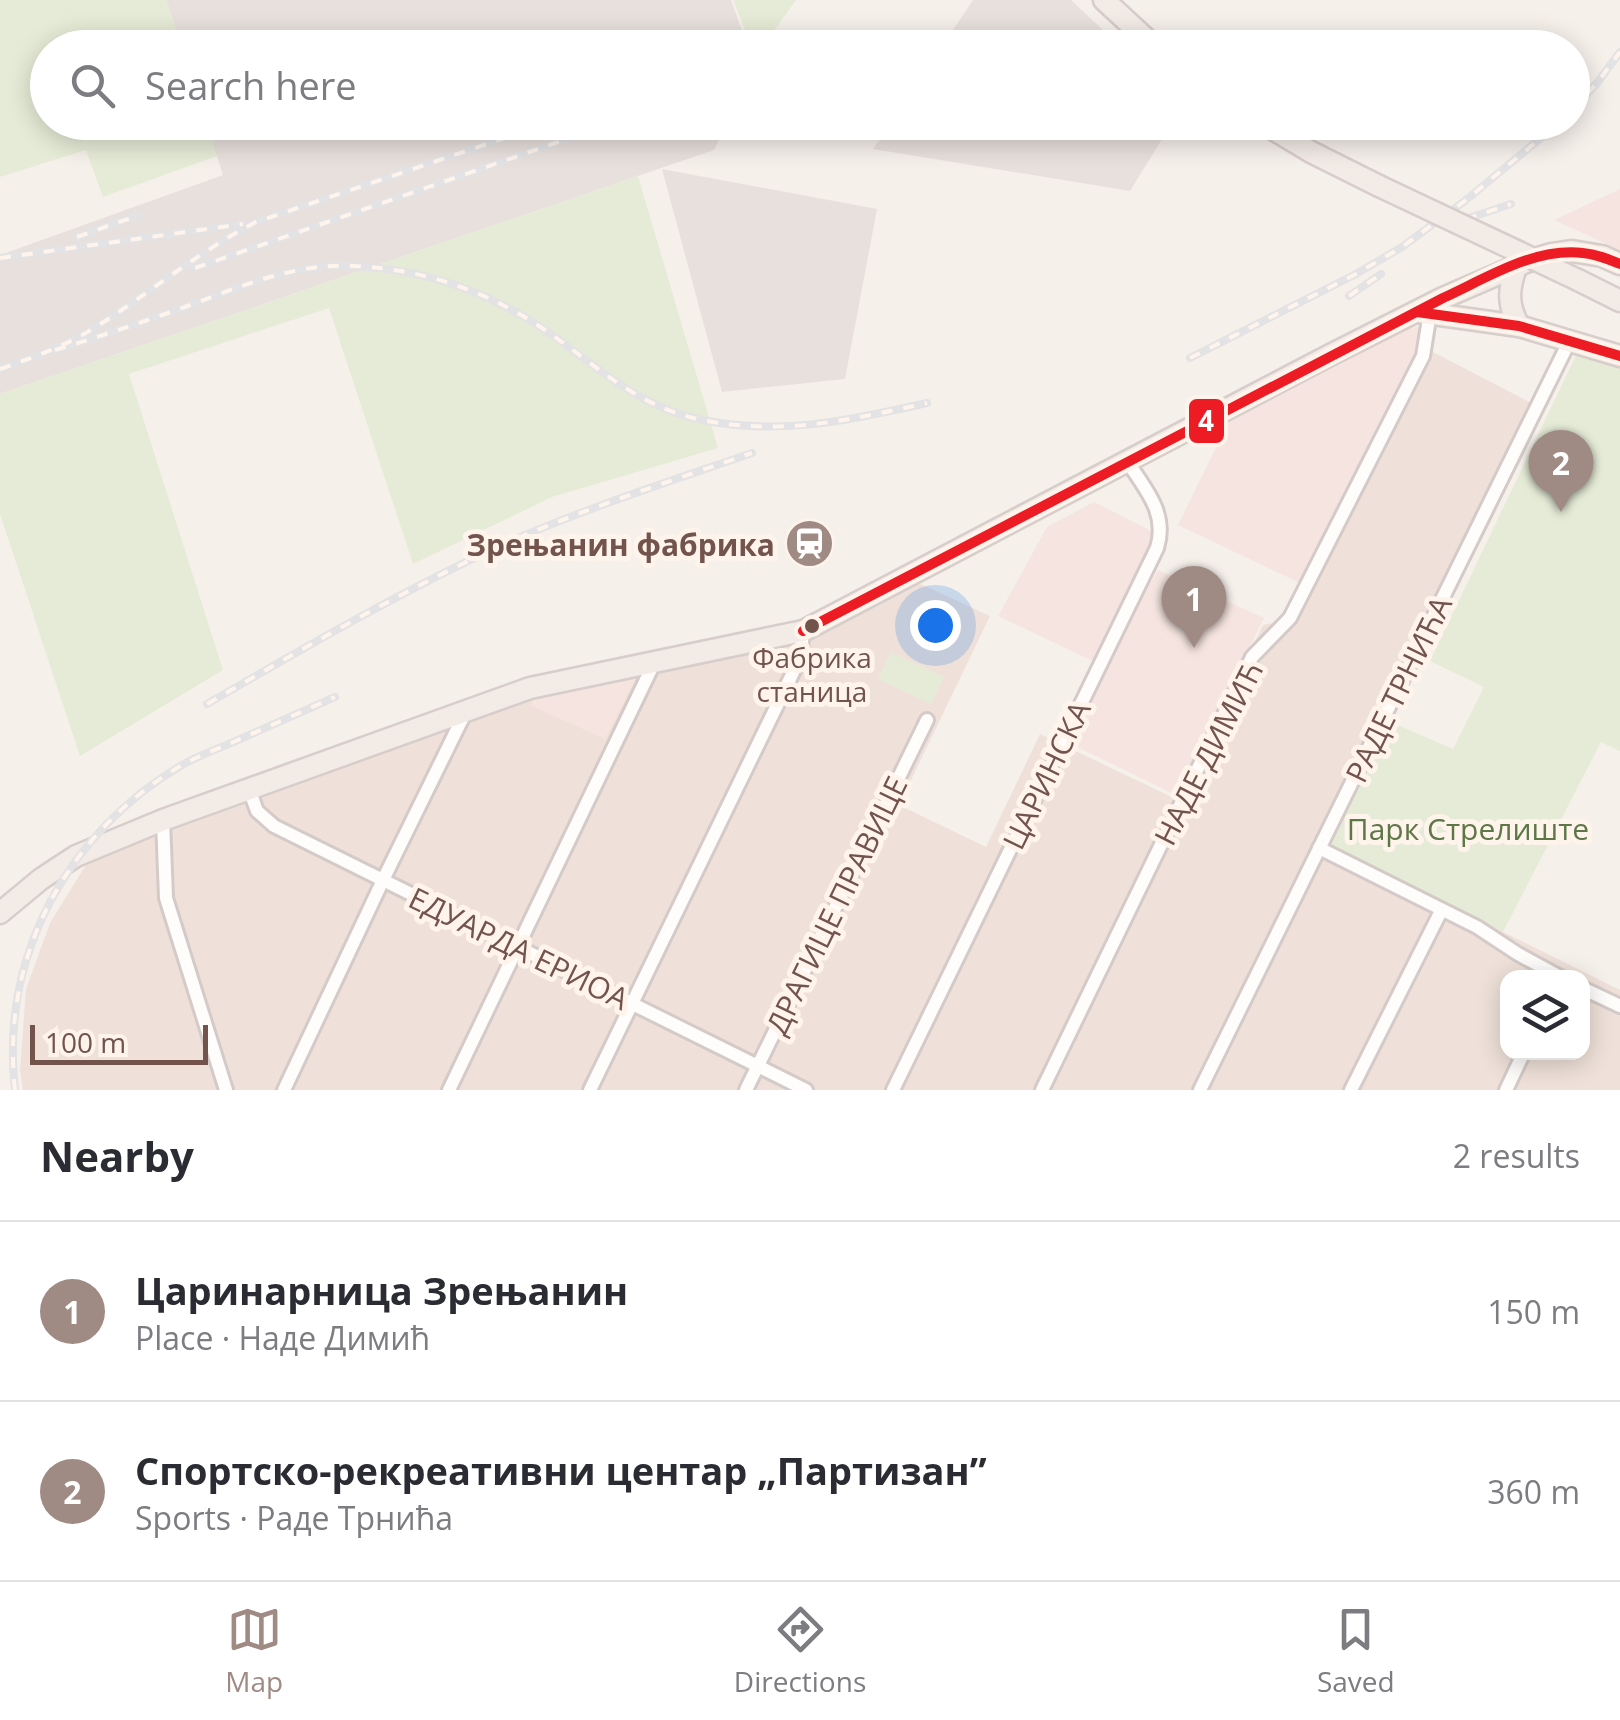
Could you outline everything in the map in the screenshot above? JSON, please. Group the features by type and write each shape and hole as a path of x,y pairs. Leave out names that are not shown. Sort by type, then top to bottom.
{"main road":[{"path":"1104,0 1136,30"},
{"path":"1292,140 1620,301"},
{"path":"0,912 76,856 162,820 466,710 530,688 803,631 1127,461 1518,266 1572,251 1602,256 1620,264"},
{"path":"1518,266 1509,302 1519,326"},
{"path":"1423,312 1519,326 1620,356"}],"street":[{"name":"НАДЕ ДИМИЋ","path":"1042,1090 1252,657 1290,618 1423,356 1423,312"},
{"name":"РАДЕ ТРНИЋА","path":"1200,1090 1569,342"},
{"name":"ЦАРИНСКА","path":"893,1090 1157,548 1162,523 1127,461"},
{"path":"590,1090 800,658 803,631"},
{"path":"450,1090 654,664"},
{"path":"284,1090 466,710"},
{"name":"ДРАГИЦЕ ПРАВИЦЕ","path":"746,1090 926,720"},
{"name":"ЕДУАРДА ЕРИОА","path":"249,789 257,811 274,826 806,1090"},
{"path":"162,820 166,898 226,1090"},
{"path":"1319,848 1477,927 1549,970"},
{"path":"1350,1090 1441,911"},
{"path":"1590,992 1620,1006"},
{"path":"1506,1090 1520,1060"}],"shaded area":[{"path":"166,0 731,0 742,30 176,30"},
{"path":"973,0 1071,0 1103,30 953,30"},
{"path":"212,140 719,140 714,150 0,394 0,255 223,175"},
{"path":"879,140 1162,140 1130,191 873,149"},
{"path":"662,169 877,209 845,379 722,392"},
{"path":"1620,189 1620,250 1554,220"},
{"path":"1419,327 1417,355 1300,583 1178,525 1229,421 1403,329"},
{"path":"1431,351 1541,408 1328,845 1580,970 1500,970 1500,1060 1590,1060 1590,975 1620,990 1620,1090 23,1090 20,1070 26,989 50,923 87,863 530,690 825,627 914,581 990,616 899,805 986,847 1040,734 1178,800 1263,625 1292,619"},
{"path":"1094,502 1155,533 1095,662 998,616 1047,527"},
{"path":"1158,570 1264,618 1176,795 1069,743 1129,619"},
{"path":"636,670 637,676 605,739 532,706 533,692"}],"green space":[{"path":"0,0 166,0 176,30 30,30 30,140 212,140 217,156 103,197 86,150 0,177"},
{"path":"733,0 796,0 774,30 745,30"},
{"path":"638,176 718,448 552,497 413,564 329,308 129,374 223,670 80,756 0,514 0,394"},
{"name":"Парк Стрелиште","path":"1579,349 1620,362 1620,751 1601,742 1503,932 1328,845 1393,723 1453,749 1484,687 1430,661"},
{"path":"891,652 944,677 931,704 878,679"}],"railway":[{"path":"1590,91 1620,52"},
{"path":"0,369 87,332 256,222 499,140"},
{"path":"195,268 564,140"},
{"path":"1190,358 1402,247 1538,140"},
{"path":"1445,226 1511,204"},
{"path":"77,237 139,215"},
{"path":"0,258 243,224"},
{"path":"55,350 267,278 309,268 353,266 403,271 450,283 495,301 539,326 635,394 702,420 760,426 816,424 927,403"},
{"path":"1349,296 1381,274"},
{"path":"207,704 389,601 502,545 752,453"},
{"path":"15,1090 13,1040 19,992 31,946 50,902 75,862 106,825 141,793 182,765 335,697"}],"transit line":[{"name":"4","path":"803,631 1493,274 1528,260 1565,252 1593,254 1620,264"},
{"name":"4","path":"1417,312 1519,326 1620,356"}],"place":[{"name":"Спортско-рекреативни центар „Партизан”","path":"1561,512"},
{"name":"Зрењанин фабрика","path":"810,544"},
{"name":"Фабрика станица","path":"812,626"},
{"name":"Царинарница Зрењанин","path":"1194,648"}]}
